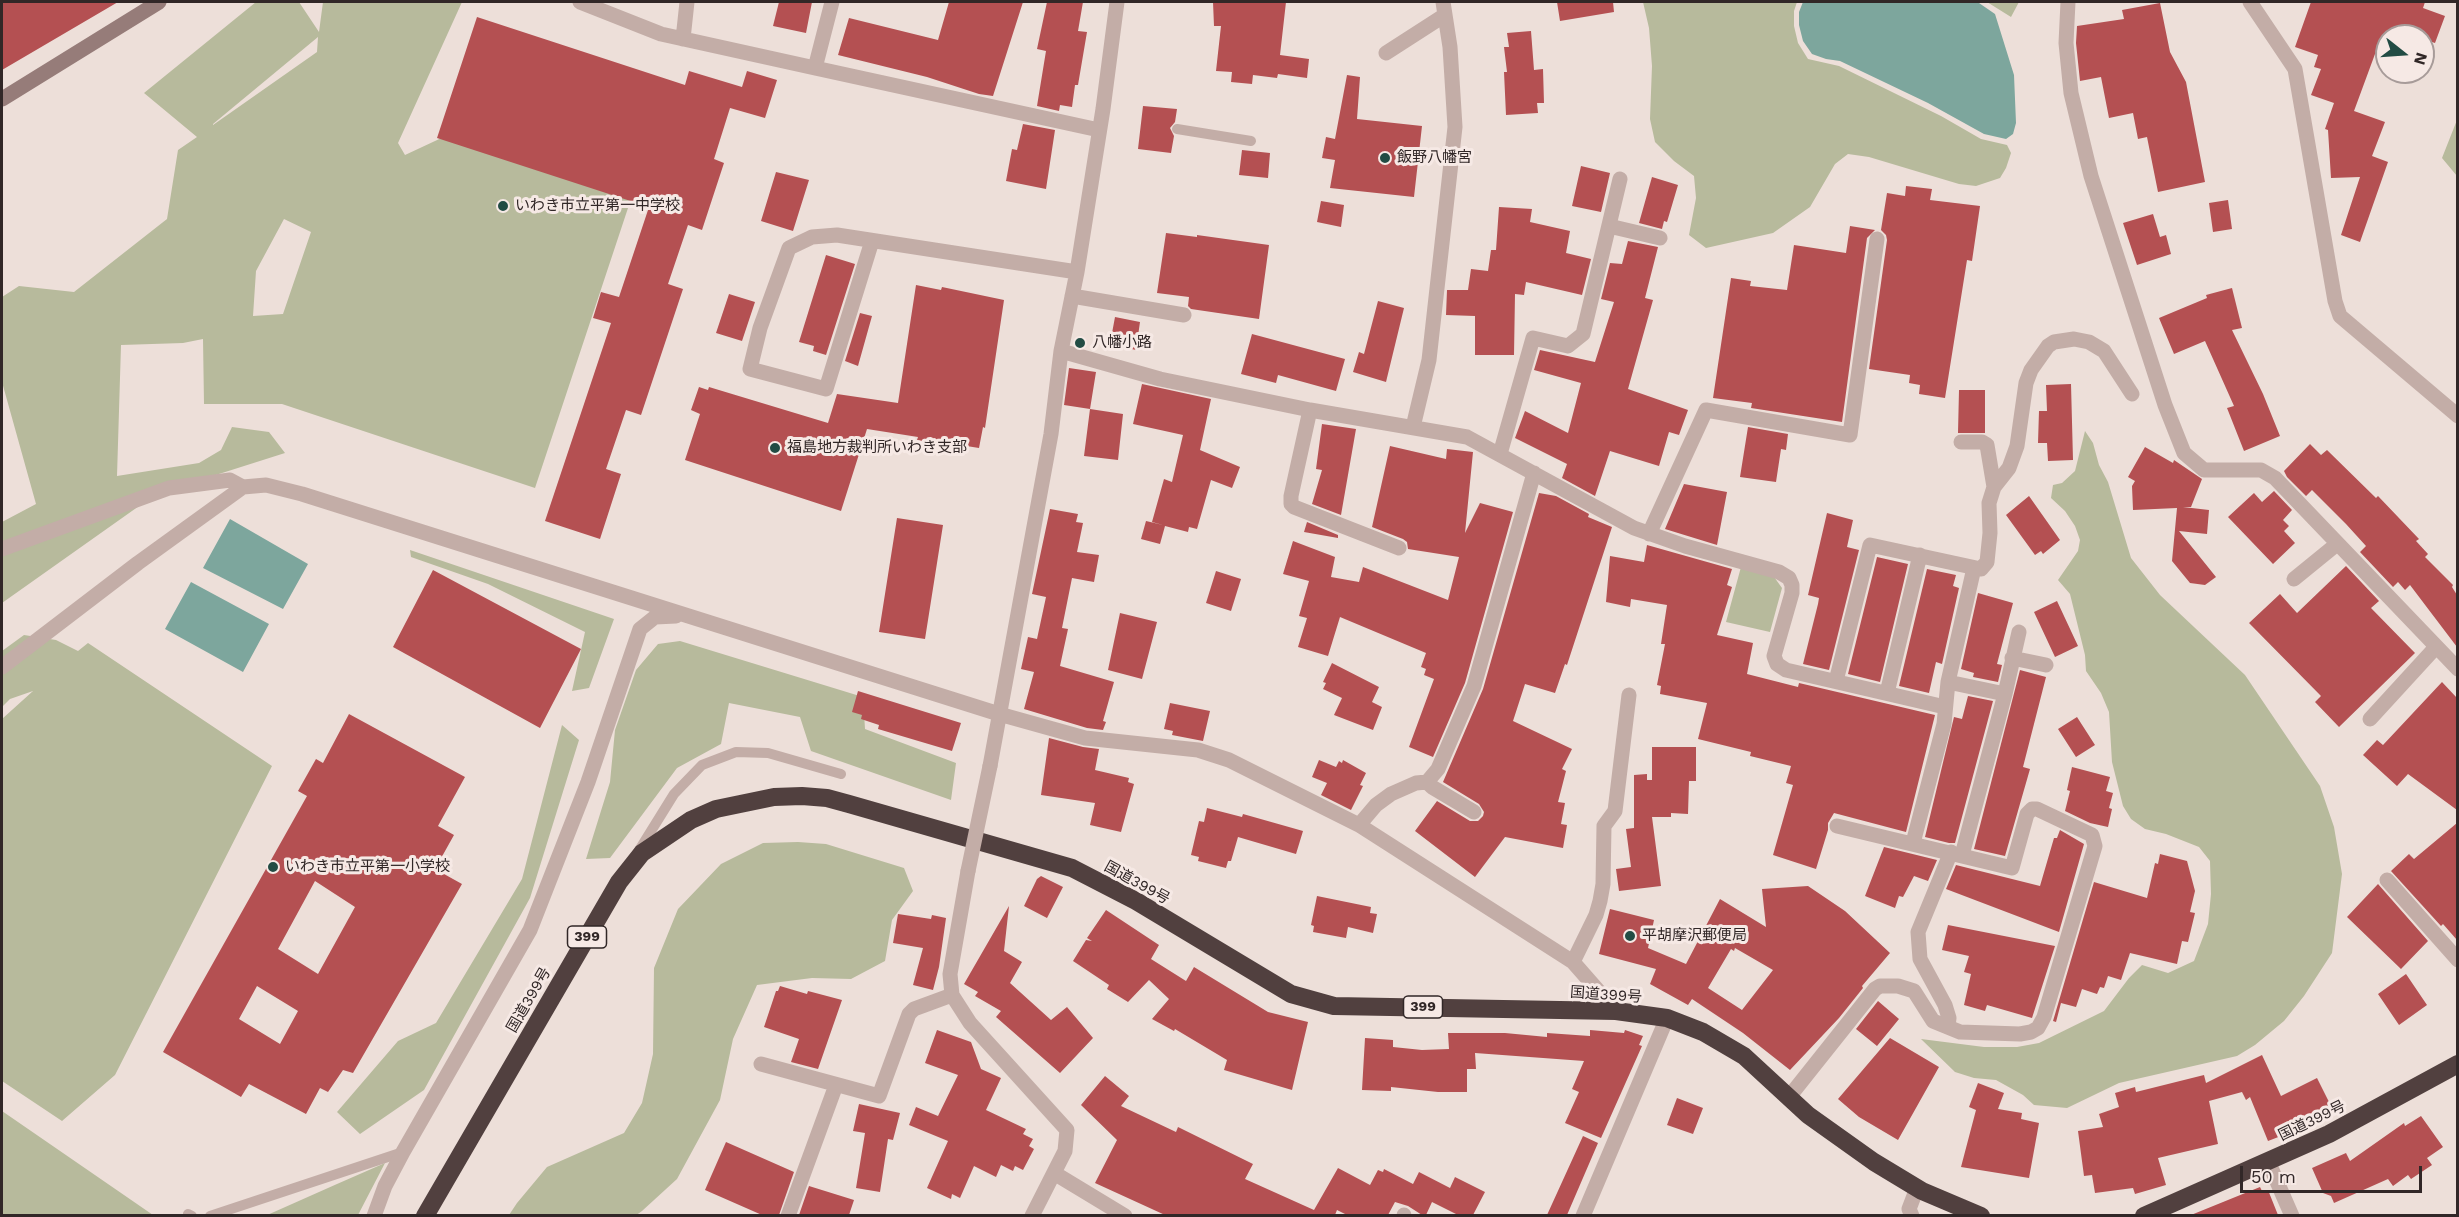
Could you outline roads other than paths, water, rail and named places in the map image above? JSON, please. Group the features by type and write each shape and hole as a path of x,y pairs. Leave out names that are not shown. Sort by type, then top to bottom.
{"highway":[{"name":"国道399号","path":"426,1215 619,882 642,853 691,820 716,809 774,797 827,798 1072,868 1136,901 1291,994 1334,1006 1616,1011 1666,1018 1703,1032 1744,1056 1837,1136 1917,1188 1981,1215"},
{"name":"国道399号","path":"2144,1215 2329,1134 2457,1064"}],"street":[{"path":"2,99 159,2"},
{"path":"580,2 651,30 683,39 1099,130"},
{"path":"683,39 687,2"},
{"path":"815,68 832,2"},
{"path":"1032,1215 1065,1151 1067,1130 970,1023 952,995 951,974 968,871 990,766 1051,434 1061,351 1077,272 1117,2"},
{"path":"2068,2 2066,43 2071,93 2091,176 2165,405 2184,453 2204,470 2261,470 2275,478 2457,669"},
{"path":"2250,2 2295,69 2335,301 2340,316 2457,416"},
{"path":"1386,53 1444,8 1450,47 1455,127 1429,360 1413,428"},
{"path":"1500,454 1533,338 1568,346 1583,334 1620,179"},
{"path":"1609,226 1660,238"},
{"path":"872,241 826,389 750,369 760,328 789,248 812,237 837,235 1077,272"},
{"path":"1649,534 1706,410 1850,435 1878,239"},
{"path":"1072,296 1184,315"},
{"path":"1836,681 1870,545 1974,568 1981,569 1987,562 1990,533 1989,503 1994,487 2009,468 2017,446 2026,382 2031,370 2048,346 2054,342 2074,339 2089,342 2103,351 2132,394"},
{"path":"1061,351 1160,379 1310,410 1456,434 1500,454 1634,528 1779,572 1789,578 1792,592 1774,656 1777,664 1786,670 1945,707"},
{"path":"1310,410 1291,504 1399,548"},
{"path":"1961,442 1982,442 1988,445 1994,487"},
{"path":"1359,825 1376,805 1391,794 1416,783 1426,782 1438,770 1474,686 1534,473"},
{"path":"2,549 169,488 230,480 243,487"},
{"path":"2,667 138,563 243,487 266,485 302,494 999,714 1085,738 1198,750 1229,760 1359,825 1573,962 1616,1011"},
{"path":"2294,579 2337,544"},
{"path":"1887,693 1920,555"},
{"path":"1913,843 1944,724 1948,682 1974,568"},
{"path":"374,1215 385,1185 480,1015 531,930 588,782 640,630 655,617 688,616"},
{"path":"1948,1027 1945,1005 1920,959 1918,932 1957,853 2005,694 2019,632"},
{"path":"2370,719 2436,647"},
{"path":"2012,658 2046,665"},
{"path":"1948,682 2005,694"},
{"path":"1573,962 1596,915 1600,901 1603,884 1604,826 1615,811 1629,695"},
{"path":"1426,782 1474,812"},
{"path":"1789,1097 1875,989 1880,986 1898,986 1914,990 1934,1021 1960,1032 2004,1034 2031,1032 2038,1028 2044,1017 2095,841 2092,836 2037,809 2032,809 2027,814 2012,868 1837,826"},
{"path":"2387,880 2457,960"},
{"path":"761,1064 879,1096 909,1014 914,1009 952,995"},
{"path":"1583,1215 1666,1018"},
{"path":"788,1215 836,1086"},
{"path":"2268,1161 2292,1215"},
{"path":"1054,1173 1125,1215"},
{"path":"1912,1215 1909,1209 1917,1188"}],"lane":[{"path":"1177,129 1251,141"},
{"path":"619,882 674,794 702,765 736,752 768,753 841,774"},
{"path":"210,1215 404,1152"}],"water":[{"path":"1803,2 1979,3 1995,14 2014,75 2016,123 2013,134 2006,139 1984,134 1928,103 1840,61 1812,54 1803,41 1799,25 1799,12"},
{"path":"230,519 308,564 283,609 203,568"},
{"path":"191,582 269,624 243,672 165,629"}],"place":[{"name":"飯野八幡宮","path":"1385,158"},
{"name":"いわき市立平第一中学校","path":"503,206"},
{"name":"八幡小路","path":"1080,343"},
{"name":"福島地方裁判所いわき支部","path":"775,448"},
{"name":"いわき市立平第一小学校","path":"273,867"},
{"name":"平胡摩沢郵便局","path":"1630,936"}]}
